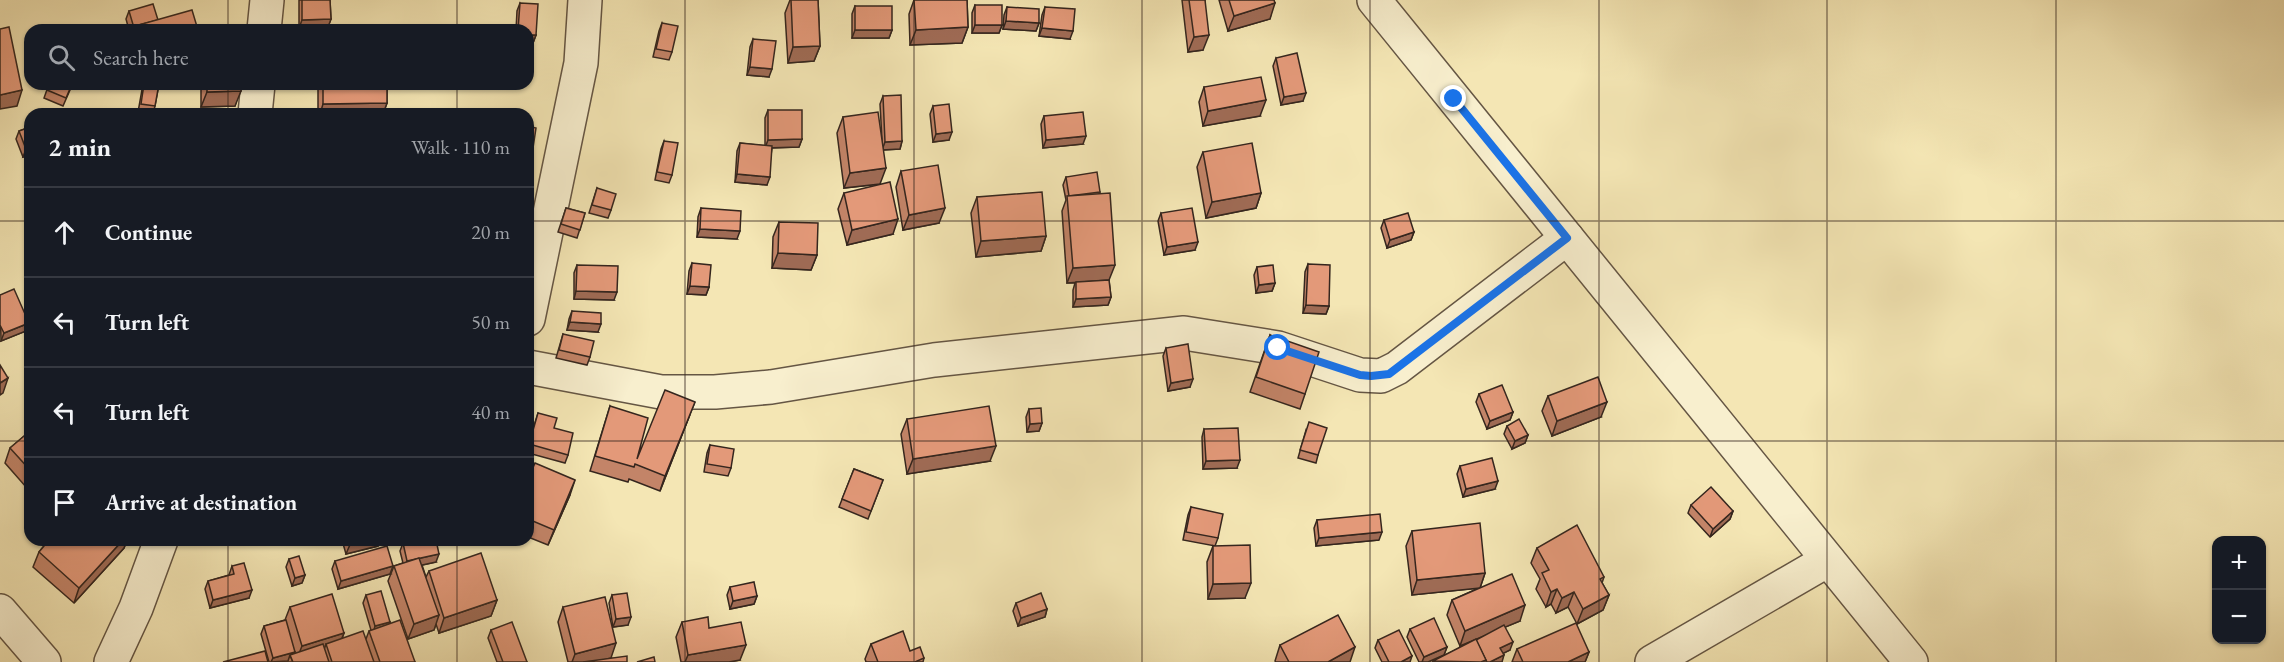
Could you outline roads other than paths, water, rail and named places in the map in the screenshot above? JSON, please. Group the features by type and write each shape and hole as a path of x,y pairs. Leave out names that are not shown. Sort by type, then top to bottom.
{"street":[{"path":"265,24 267,0"},
{"path":"534,290 581,63 585,0"},
{"path":"1374,0 1911,662"},
{"path":"256,108 257,90"},
{"path":"534,368 661,392 715,392 771,387 934,360 1184,333 1278,348 1360,375 1381,376 1397,368 1567,238"},
{"path":"111,662 136,608 159,546"},
{"path":"1652,662 1828,560"},
{"path":"0,611 44,662"}]}
